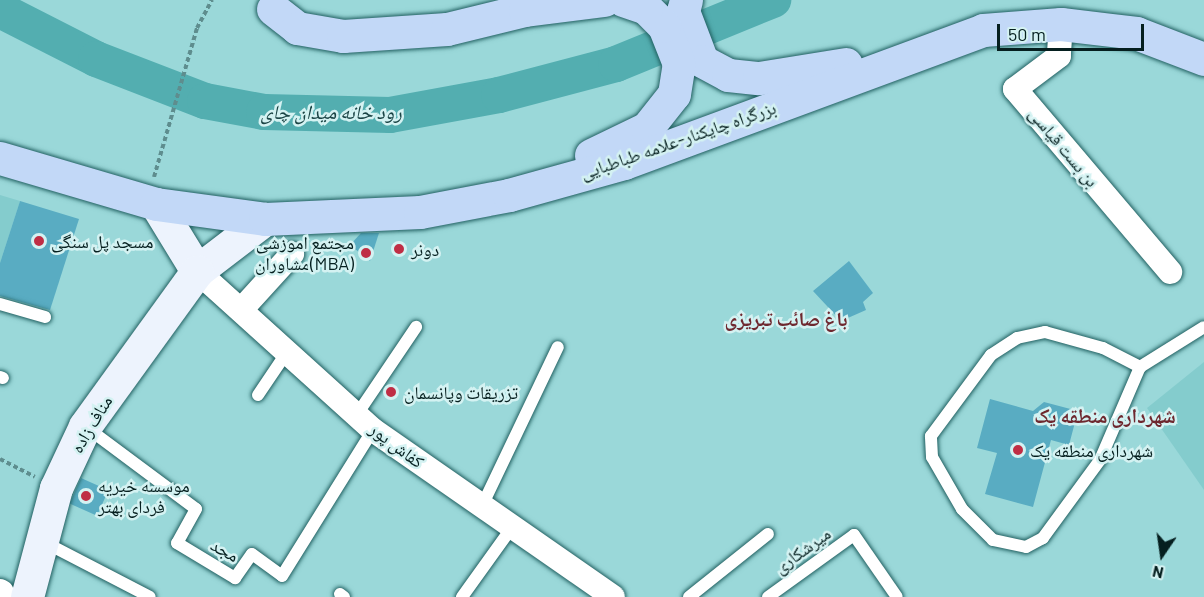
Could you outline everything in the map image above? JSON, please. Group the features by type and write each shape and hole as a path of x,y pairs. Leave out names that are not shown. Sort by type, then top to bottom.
{"highway":[{"path":"261,5 350,21 422,17 491,0"},
{"path":"261,5 297,28 343,36 447,29 525,9 604,0"},
{"path":"509,195 647,128 674,94 679,64 664,26 646,8 623,0"},
{"path":"686,0 683,11 702,61 728,75 759,78 916,53"},
{"name":"بزرگراه چایکنار-علامه طباطبایی","path":"0,158 156,204 265,219 420,212 509,195 624,163 983,30 1061,24 1136,33 1204,59"}],"street":[{"name":"بن بست قیاسی","path":"1061,24 1059,56 1015,89 1170,272"},
{"path":"156,204 197,271"},
{"name":"مناف زاده","path":"10,593 43,541 57,488 85,426 197,271 265,219"},
{"path":"241,310 292,254"},
{"name":"کفاش پور","path":"197,271 366,422 613,597"}],"lane":[{"path":"0,304 45,317"},
{"path":"366,422 416,327"},
{"path":"1140,367 1103,348 1045,332 1017,338 991,355 931,436 932,457 962,508 993,540 1026,547 1043,538 1100,460 1140,367 1204,327"},
{"path":"482,506 558,346"},
{"path":"258,395 287,352"},
{"name":"مجد","path":"85,426 196,508 177,543 235,578 252,555 282,576 366,422"},
{"path":"462,597 513,526"},
{"path":"689,597 768,534"},
{"name":"میرشکاری","path":"768,597 854,535 897,597"},
{"path":"43,541 150,597"}],"path":[{"path":"158,160 197,28 212,0"},
{"path":"0,459 57,488"}],"shaded area":[{"path":"0,195 20,201 0,263"},
{"path":"1204,362 1204,490 1147,408"}],"building":[{"name":"مسجد پل سنگی","path":"20,201 79,219 50,310 0,296 0,263"},
{"name":"مجتمع اموزشی مشاوران(MBA)","path":"361,233 379,233 370,261 350,245"},
{"path":"849,261 873,293 863,302 866,310 841,321 813,291"},
{"name":"شهرداری منطقه یک","path":"990,399 1033,411 1044,402 1078,411 1069,445 1051,440 1033,507 985,494 997,453 977,448"},
{"name":"موسسه خیریه فردای بهتر","path":"81,478 108,490 97,516 70,504"}],"waterway":[{"name":"رود خانه میدان چای","path":"0,10 96,59 205,101 264,112 390,115 499,95 616,64 773,0"}],"place":[{"name":"مسجد پل سنگی","path":"39,241"},
{"name":"دونر","path":"399,249"},
{"name":"مجتمع اموزشی مشاوران(MBA)","path":"366,253"},
{"name":"تزریقات وپانسمان","path":"391,392"},
{"name":"شهرداری منطقه یک","path":"1018,450"},
{"name":"موسسه خیریه فردای بهتر","path":"86,496"}],"district":[{"name":"باغ صائب تبریزی","path":"786,318"},
{"name":"شهرداری منطقه یک","path":"1105,415"}]}
